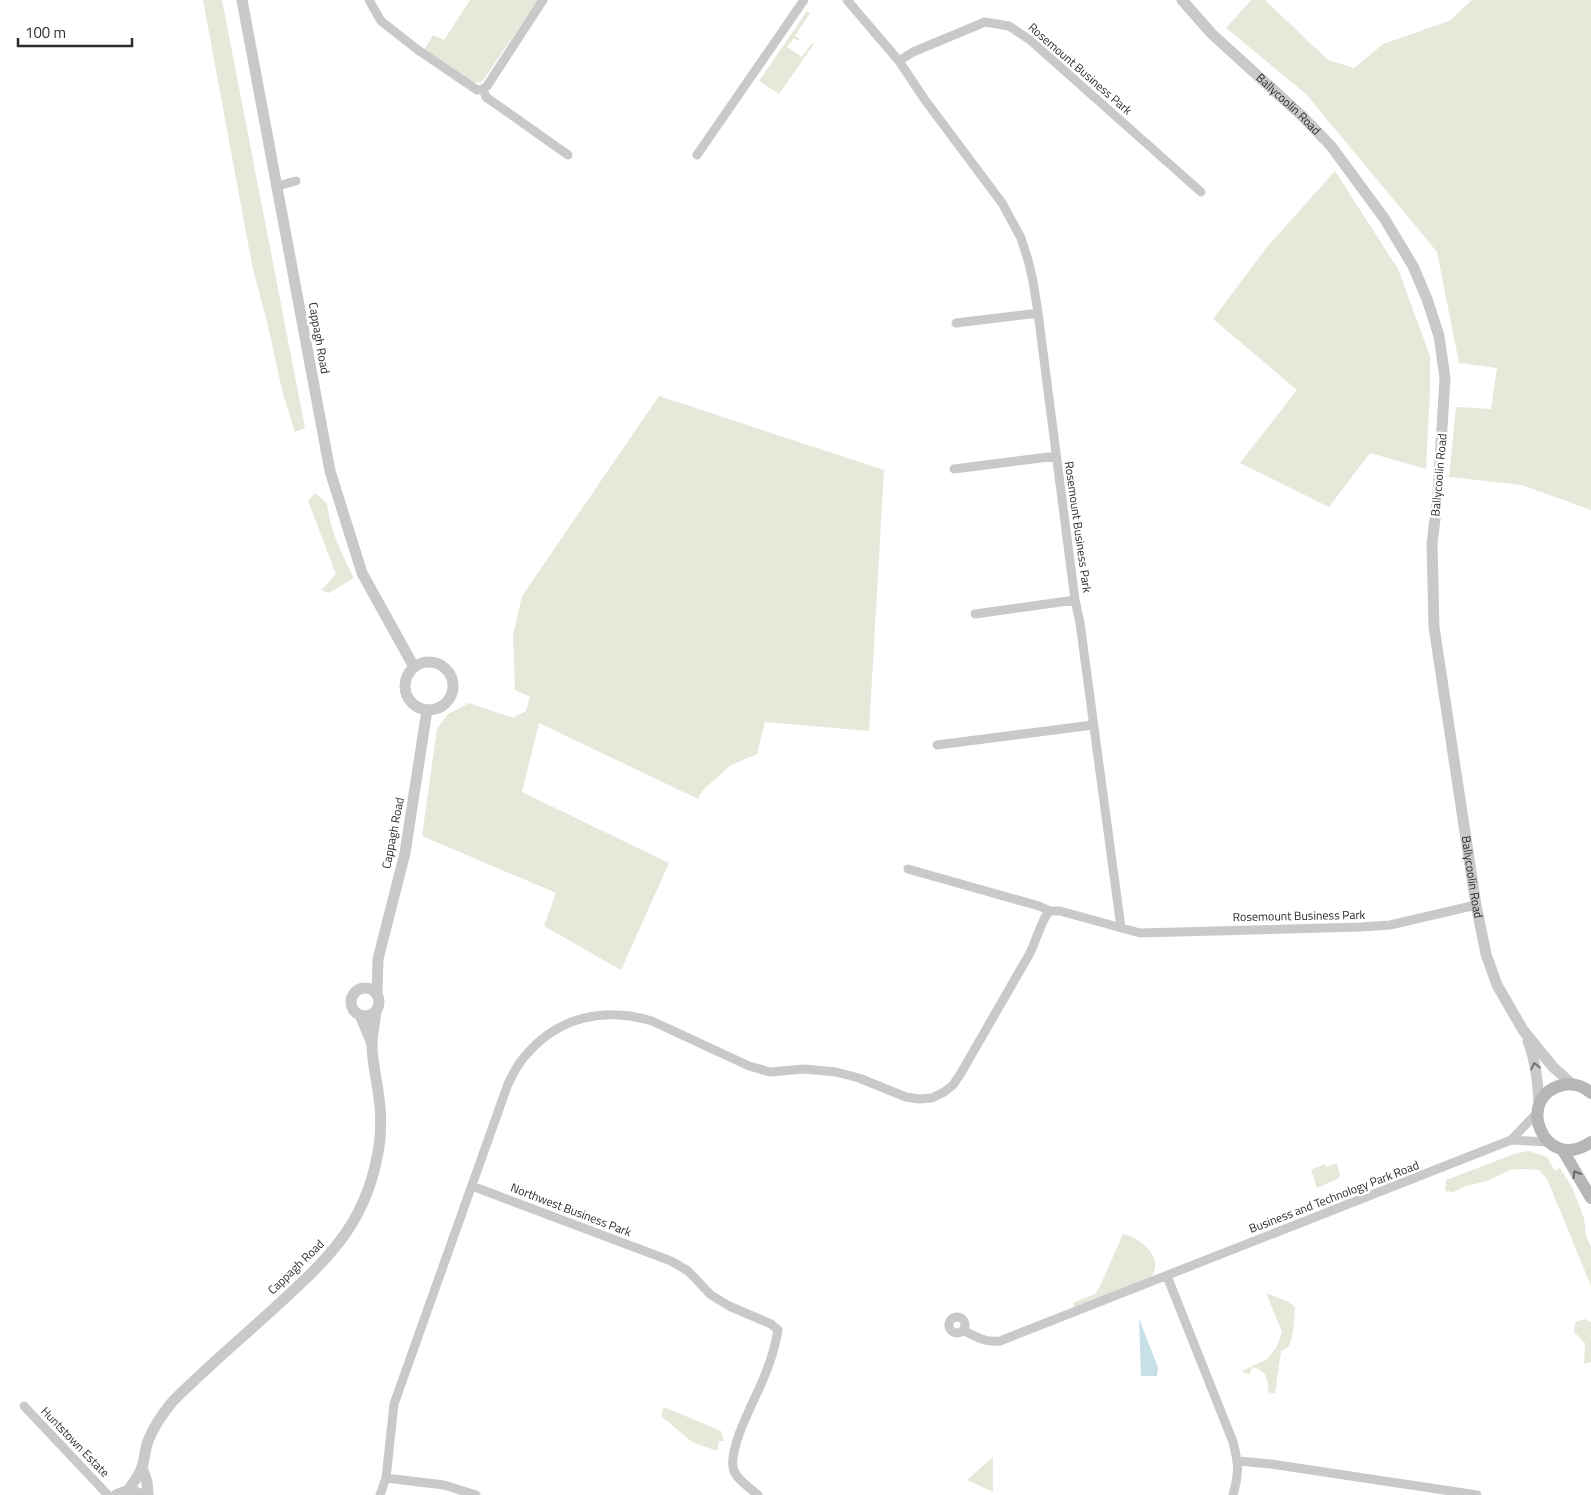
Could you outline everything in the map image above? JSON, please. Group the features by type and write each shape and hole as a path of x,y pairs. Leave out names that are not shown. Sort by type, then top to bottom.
{"main road":[{"path":"1590,1091 1572,1084 1556,1087 1547,1093 1538,1108 1539,1129 1548,1142 1562,1149 1572,1150 1581,1148 1591,1142"},
{"path":"1562,1149 1591,1198"}],"street":[{"name":"Cappagh Road","path":"242,0 330,471 362,573 414,666"},
{"path":"369,0 381,21 418,50 477,90 483,89 490,82 543,0"},
{"path":"697,155 804,0"},
{"name":"Rosemount Business Park","path":"847,0 898,61 1002,203 1021,238 1028,260 1038,313 1075,600 1121,928"},
{"name":"Ballycoolin Road","path":"1182,0 1212,34 1301,115 1331,146 1384,218 1413,266 1427,299 1439,336 1446,378 1438,494 1432,544 1434,627 1476,905 1486,954 1497,985 1523,1030 1532,1053 1536,1068 1538,1108"},
{"name":"Rosemount Business Park","path":"898,61 913,52 985,22 1009,26 1030,40 1201,192"},
{"path":"483,89 486,97 568,155"},
{"path":"277,186 296,181"},
{"path":"956,323 1038,313"},
{"name":"Rosemount Business Park","path":"954,469 1056,456"},
{"name":"Rosemount Business Park","path":"975,614 1075,600"},
{"path":"432,661 440,663 452,675 454,690 446,704 440,708 427,710 413,704 407,696 405,688 408,673 414,666 432,661"},
{"name":"Cappagh Road","path":"128,1490 136,1480 142,1466 153,1431 161,1416 173,1401 312,1274 335,1249 352,1224 367,1195 375,1167 380,1138 380,1100 372,1044 360,1015 353,1010 350,1002 353,993 362,988 369,978 378,959 405,853 427,710"},
{"path":"937,745 1093,725"},
{"name":"Rosemount Business Park","path":"908,869 1050,910 1060,911 1140,933 1361,928 1390,925 1476,905"},
{"path":"380,1495 386,1478 394,1404 508,1084 525,1055 539,1042 563,1025 578,1018 615,1014 636,1016 652,1021 749,1066 770,1072 804,1069 836,1072 859,1078 906,1098 932,1098 953,1085 961,1073 1030,953 1037,940 1044,917 1050,910"},
{"name":"Cappagh Road","path":"372,1044 376,1011 379,1003 377,994 378,959"},
{"path":"362,988 370,988 377,994"},
{"path":"360,1015 368,1016 376,1011"},
{"name":"Ballycoolin Road","path":"1523,1030 1553,1067 1572,1084"},
{"name":"Business and Technology Park Road","path":"1511,1140 1538,1108"},
{"name":"Business and Technology Park Road","path":"963,1330 979,1339 992,1342 1000,1341 1511,1140 1548,1142"},
{"name":"Northwest Business Park","path":"472,1186 671,1261 688,1271 711,1295 729,1306 771,1324 778,1330 763,1379 742,1426 733,1455 733,1468 743,1482 758,1495"},
{"path":"1167,1276 1233,1442 1238,1461 1233,1495"},
{"name":"Huntstown Estate","path":"24,1406 108,1495"},
{"path":"1238,1461 1271,1464 1477,1495"},
{"name":"Cappagh Road","path":"142,1466 147,1482 148,1495"},
{"path":"386,1478 444,1485 476,1495"},
{"path":"116,1495 128,1490 142,1495"}],"shaded area":[{"path":"203,0 222,0 305,428 295,432 283,394 252,265"},
{"path":"470,0 538,0 482,82 472,83 424,50 433,35 444,40"},
{"path":"1251,0 1265,0 1328,60 1354,68 1383,44 1449,21 1472,0 1591,0 1591,510 1522,485 1449,477 1456,407 1491,409 1497,368 1459,363 1437,252 1306,94 1226,28"},
{"path":"807,11 810,13 795,36 800,39 798,41 794,38 787,47 802,57 812,43 814,44 779,94 759,81"},
{"path":"1335,171 1398,269 1430,356 1430,393 1426,469 1370,453 1329,507 1240,463 1297,390 1213,319 1267,247"},
{"path":"659,396 884,470 869,731 765,722 757,754 731,765 703,790 698,799 539,723 522,792 669,863 621,970 544,926 556,893 422,836 437,729 448,714 469,703 513,718 526,711 530,697 515,690 513,636 522,596"},
{"path":"315,493 327,503 337,541 354,578 329,593 321,590 336,574 308,501"},
{"path":"1529,1151 1547,1157 1555,1171 1560,1168 1572,1187 1584,1218 1586,1236 1591,1247 1591,1286 1547,1179 1539,1170 1510,1170 1487,1181 1466,1186 1453,1192 1445,1191 1446,1180 1517,1153"},
{"path":"1337,1163 1340,1175 1338,1179 1317,1188 1311,1170 1325,1164 1326,1167"},
{"path":"1123,1234 1143,1244 1153,1256 1155,1270 1151,1277 1075,1308 1073,1303 1095,1294"},
{"path":"1266,1293 1289,1302 1295,1307 1290,1344 1281,1351 1275,1394 1268,1392 1268,1383 1264,1373 1252,1367 1250,1374 1242,1371 1267,1359 1276,1348 1282,1332"},
{"path":"1585,1319 1591,1322 1591,1362 1584,1364 1585,1343 1574,1332 1575,1322"},
{"path":"664,1407 721,1431 724,1441 719,1441 717,1451 692,1442 661,1416"},
{"path":"993,1457 993,1492 967,1480"}],"water":[{"path":"1139,1319 1158,1367 1157,1376 1141,1376"}]}
